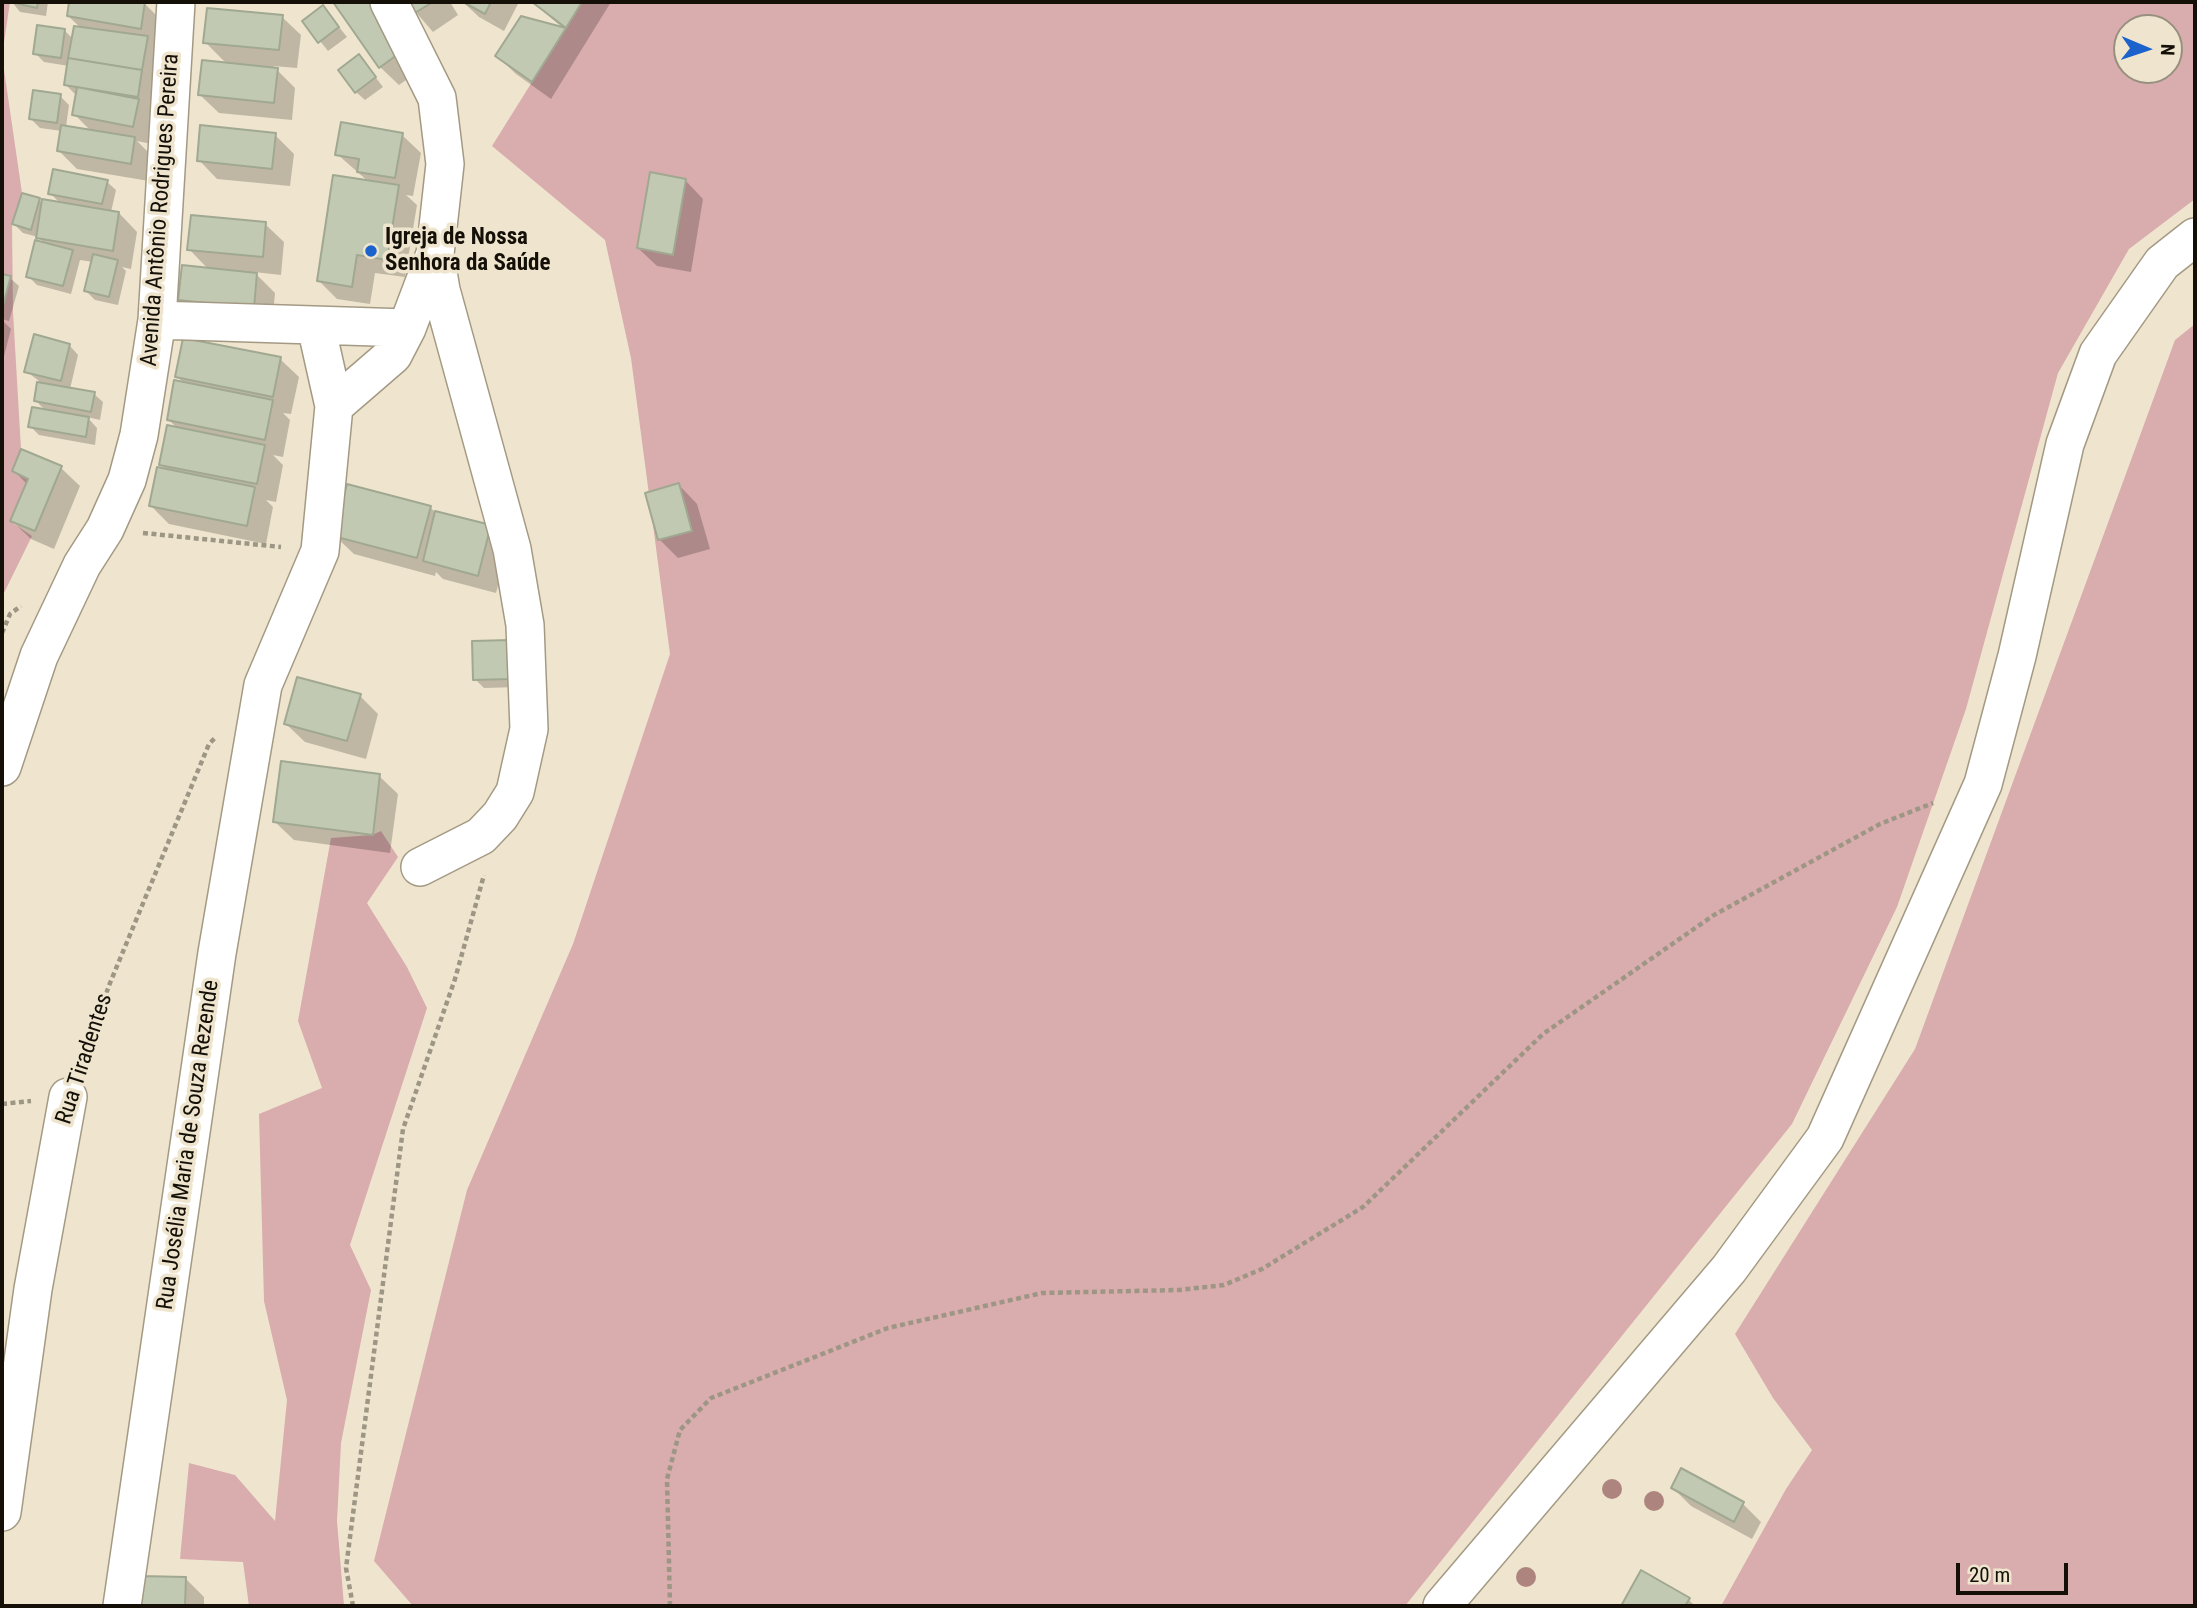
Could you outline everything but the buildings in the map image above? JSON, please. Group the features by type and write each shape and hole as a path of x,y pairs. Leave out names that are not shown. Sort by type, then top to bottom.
{"street":[{"name":"Avenida Antônio Rodrigues Pereira","path":"2,767 39,656 82,565 105,529 127,480 139,435 157,320 176,2"},
{"path":"334,406 393,355 407,328 435,254 445,164 437,98 388,2"},
{"path":"1442,1606 1730,1269 1825,1138 1983,784 2017,656 2065,444 2098,354 2162,263 2195,237"},
{"path":"420,867 481,836 500,816 515,792 529,729 525,625 512,549 441,290 435,254"},
{"path":"157,320 407,328"},
{"name":"Rua Josélia Maria de Souza Rezende","path":"122,1606 215,967 263,685 320,551 334,406 316,326"},
{"name":"Rua Tiradentes","path":"2,1511 33,1289 68,1097"}],"path":[{"path":"105,529 320,551"},
{"name":"Rua Tiradentes","path":"68,1097 115,970 209,744 218,734"},
{"path":"670,1606 667,1479 680,1430 711,1398 888,1328 1042,1293 1180,1290 1224,1285 1262,1269 1363,1207 1543,1034 1714,915 1880,824 1983,784"},
{"path":"353,1606 346,1568 403,1129 455,979 500,816"}],"shaded area":[{"path":"2,2 10,2 2,56"},
{"path":"582,2 2195,2 2195,199 2129,249 2058,373 1966,709 1897,907 1792,1124 1405,1606 413,1606 374,1561 467,1190 573,944 670,654 631,358 605,240 492,146"},
{"path":"2,56 22,193 12,224 13,312 21,449 12,471 28,479 10,521 32,536 2,597"},
{"path":"2195,324 2195,1606 1721,1606 1786,1489 1812,1450 1773,1398 1735,1334 1915,1049 2175,340"},
{"path":"381,831 398,857 367,903 407,967 427,1008 350,1245 371,1290 341,1443 337,1521 344,1606 249,1606 243,1562 180,1559 189,1463 235,1475 275,1521 287,1400 264,1301 259,1114 322,1088 298,1021 331,838 372,835"}],"place":[{"name":"Igreja de Nossa Senhora da Saúde","path":"371,251"}]}
